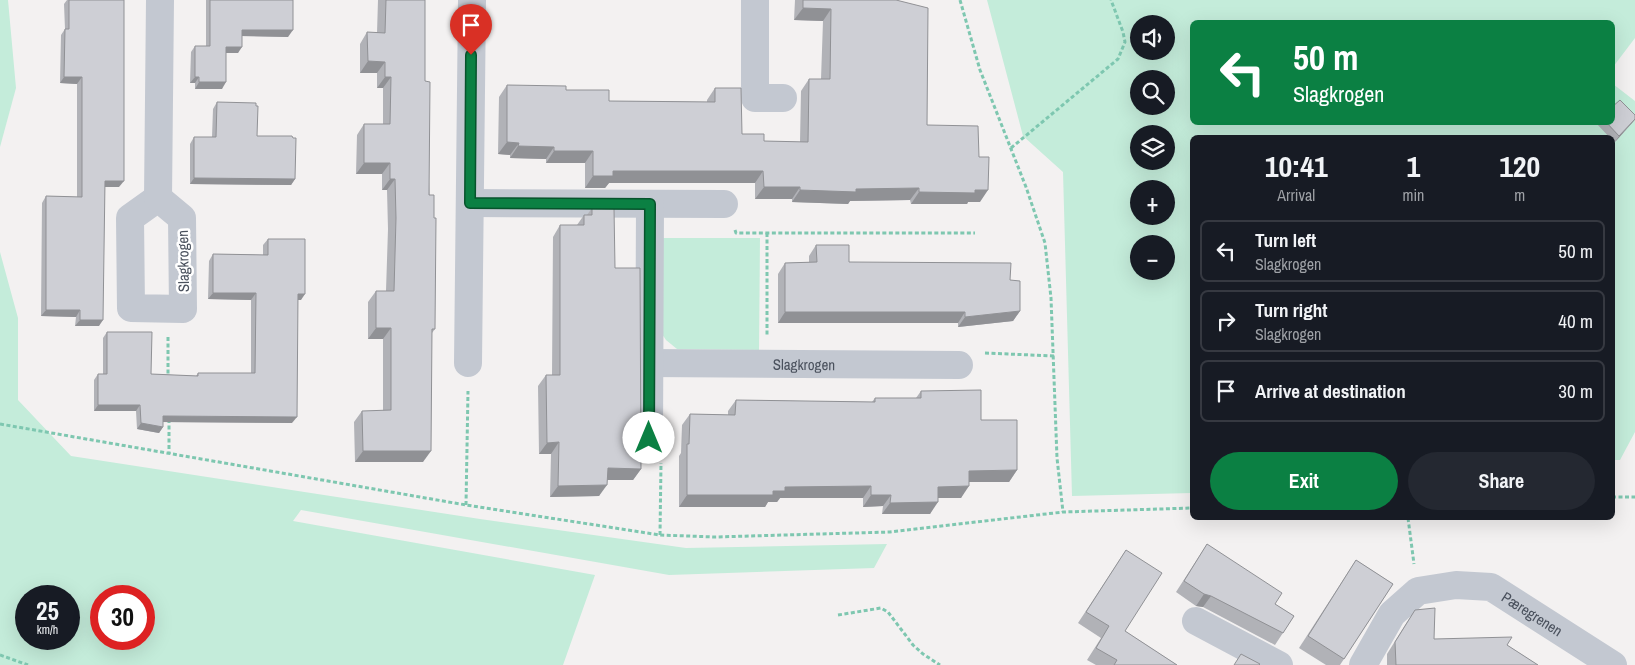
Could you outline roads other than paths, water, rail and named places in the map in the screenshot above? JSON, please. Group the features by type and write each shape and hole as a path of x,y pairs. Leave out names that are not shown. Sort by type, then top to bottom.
{"street":[{"path":"158,198 160,0"},
{"path":"468,362 472,0"},
{"path":"755,0 754,98 783,98"},
{"name":"Slagkrogen","path":"158,198 182,218 183,309 131,308 130,218 158,198"},
{"path":"470,203 724,204"},
{"path":"649,438 650,204"},
{"name":"Slagkrogen","path":"649,363 959,365"},
{"name":"Pæregrenen","path":"1363,665 1392,614 1418,591 1456,585 1491,587 1613,665"},
{"path":"1196,621 1279,665"}]}
